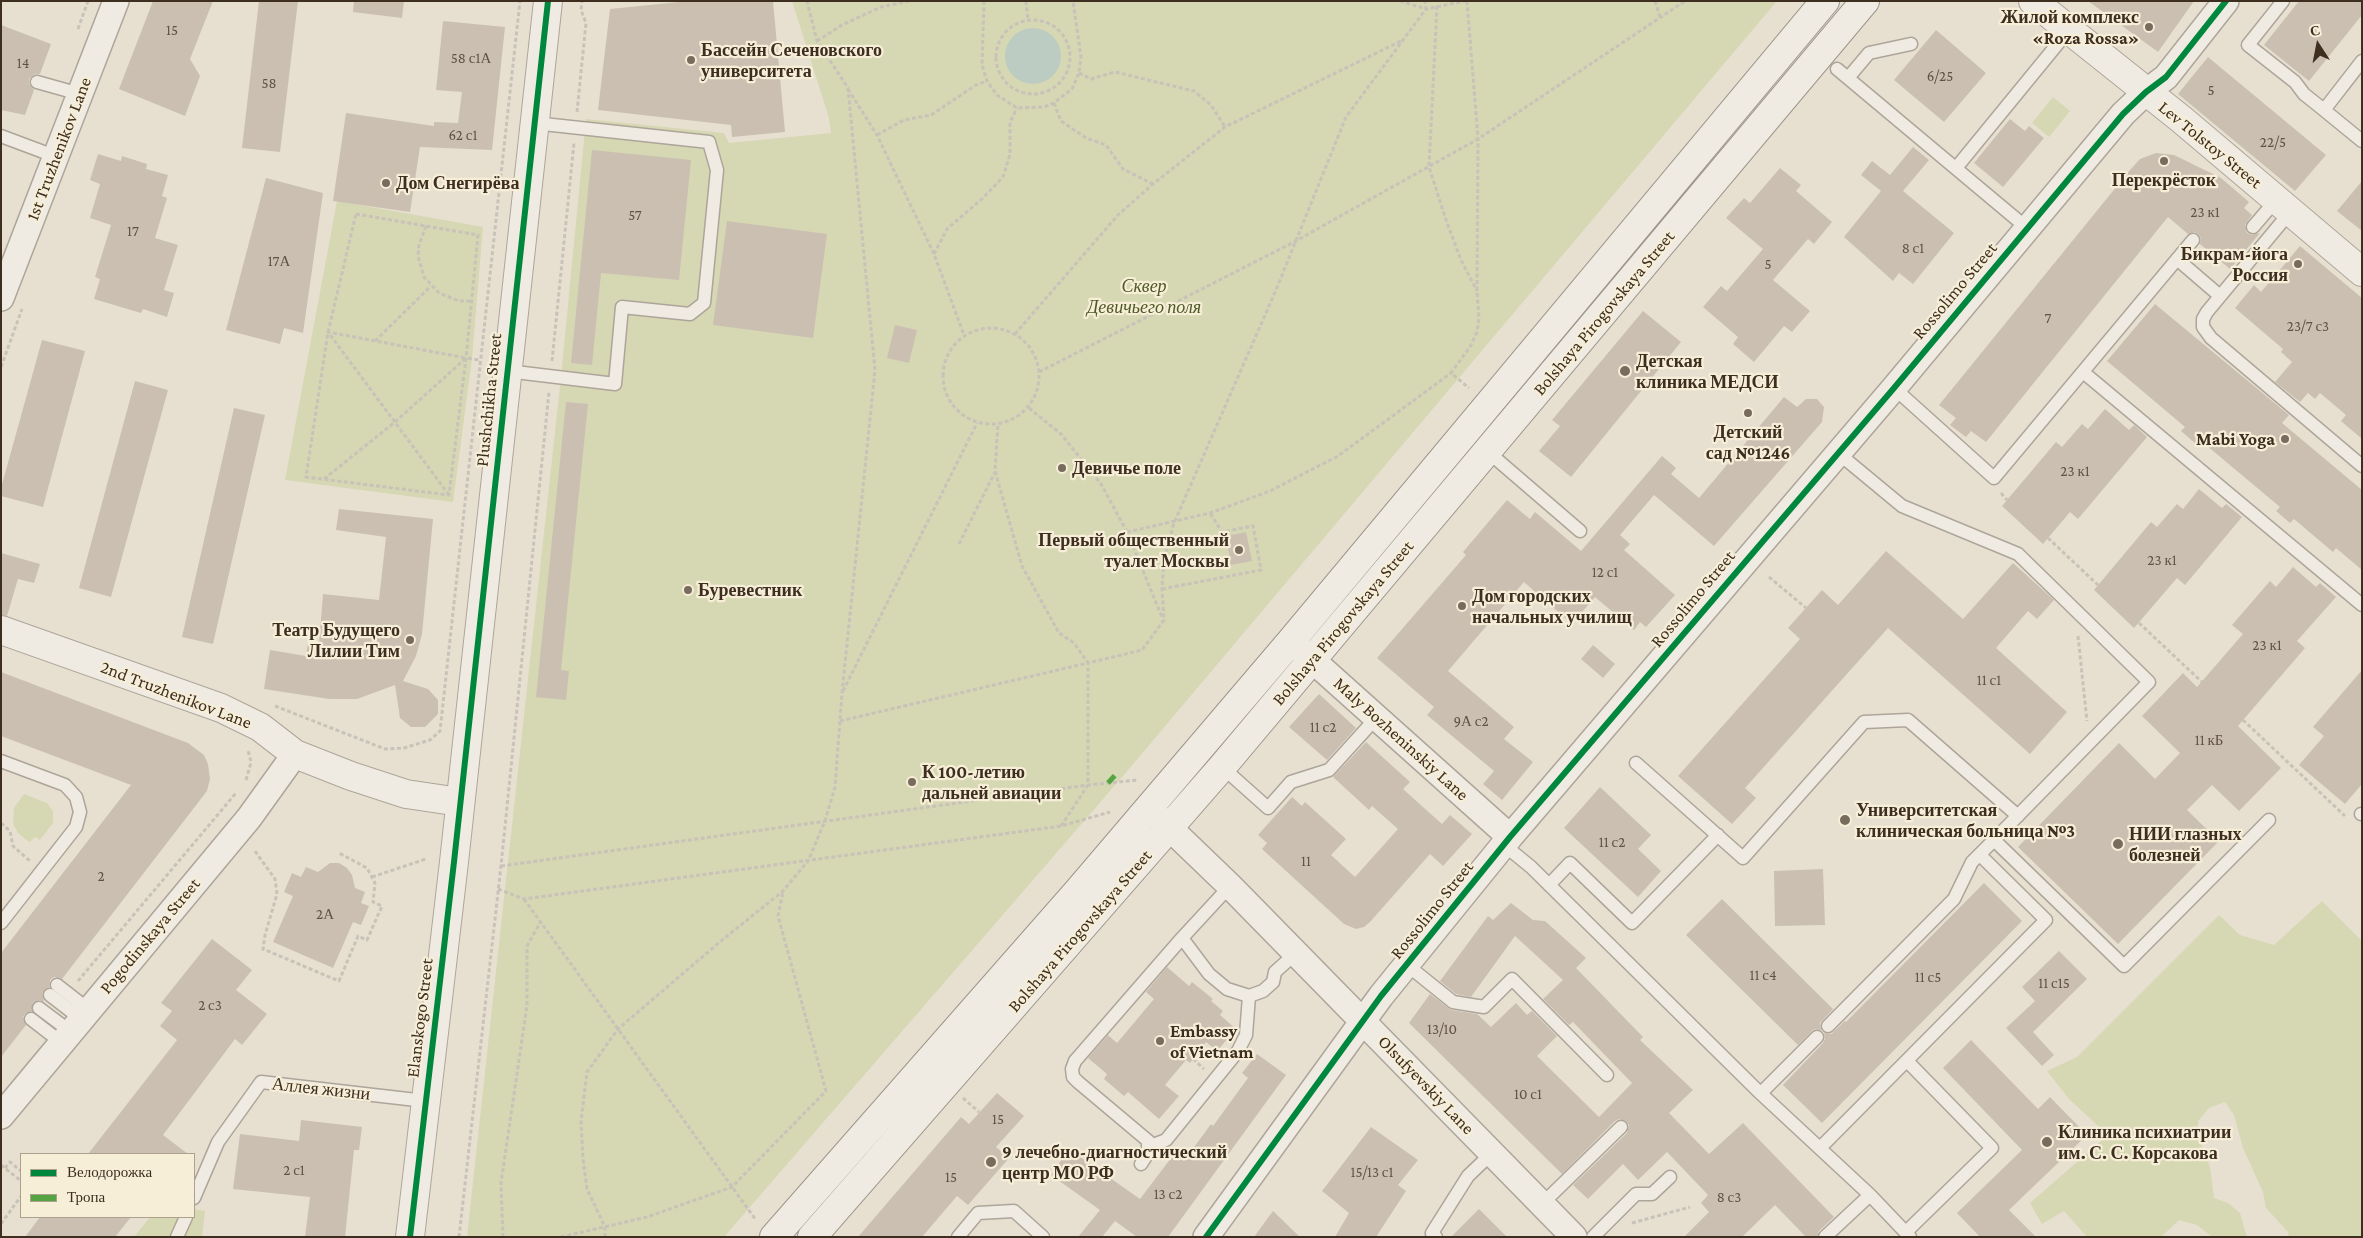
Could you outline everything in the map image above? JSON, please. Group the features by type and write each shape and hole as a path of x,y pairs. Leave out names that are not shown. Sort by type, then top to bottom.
{"main road":[{"name":"Plushchikha Street","path":"460,802 548,1"},
{"name":"Bolshaya Pirogovskaya Street","path":"765,1228 1149,808 1291,641 1825,1"},
{"name":"Bolshaya Pirogovskaya Street","path":"812,1237 1222,767 1865,1"},
{"name":"Lev Tolstoy Street","path":"2033,1 2284,205 2362,272"},
{"name":"2nd Truzhenikov Lane","path":"1,630 221,708 260,727 295,754 406,794 460,802"},
{"name":"Elanskogo Street","path":"410,1237 460,802"}],"street":[{"name":"1st Truzhenikov Lane","path":"1,298 7,268 57,157 116,1"},
{"name":"Rossolimo Street","path":"1206,1237 1363,1021 1507,841 1894,388 2123,114 2146,92 2166,77 2226,1"},
{"name":"Maly Bozheninskiy Lane","path":"1291,641 1377,717 1507,841"},
{"name":"Pogodinskaya Street","path":"1,1116 249,818 295,754"},
{"name":"Olsufyevskiy Lane","path":"1149,808 1230,886 1574,1237"}],"lane":[{"path":"2283,1 2248,44 2295,82 2304,94 2362,141"},
{"path":"1956,168 2069,30"},
{"path":"1848,78 1868,53 1911,44"},
{"path":"2324,110 2362,61"},
{"path":"1837,68 2027,228"},
{"path":"37,82 80,94"},
{"path":"507,371 615,384 622,307 690,314 704,303 717,170 709,142 534,124"},
{"path":"1,136 57,157"},
{"path":"2253,227 2284,205"},
{"path":"2284,205 2203,319 2206,333 2362,466"},
{"path":"1894,388 1994,478 2193,240"},
{"path":"2177,259 2220,296"},
{"path":"2083,372 2362,605"},
{"path":"1487,451 1580,531"},
{"path":"1828,1026 1954,899 1972,862 2149,682 2018,554 1902,506 1838,453"},
{"path":"1222,767 1268,808 1291,782 1329,770 1377,717"},
{"path":"1636,764 1718,834 1743,858 1864,722 1908,720 2018,816"},
{"path":"1,761 65,785 76,797 80,812 76,827 1,923"},
{"path":"1994,840 2124,966 2269,820"},
{"path":"1549,885 1570,864 1632,923 1718,834"},
{"path":"1507,841 1549,885 1761,1093 1870,1194 1908,1235 1992,1148 1907,1061"},
{"path":"1820,1148 2046,920 1980,855"},
{"path":"1230,886 1075,1061 1072,1069 1073,1077 1148,1142 1154,1145 1166,1140 1238,1052 1246,1035 1249,996"},
{"path":"1182,938 1209,974 1227,989 1249,996 1263,991 1273,982 1275,972 1296,953"},
{"path":"1407,964 1453,1002 1484,1007 1512,980 1607,1075"},
{"path":"53,990 68,993 76,1026 53,990"},
{"path":"39,1008 76,1026"},
{"path":"31,1019 76,1026"},
{"path":"1761,1093 1817,1037"},
{"name":"Аллея жизни","path":"195,1196 218,1142 261,1082 425,1101"},
{"path":"1542,1204 1621,1127"},
{"path":"1141,1164 1148,1153 1148,1142"},
{"path":"1436,1237 1432,1233 1468,1176 1492,1153"},
{"path":"1593,1237 1636,1194 1652,1194 1670,1177"},
{"path":"1825,1237 1870,1194"},
{"path":"958,1237 978,1213 1014,1211 1043,1237"},
{"path":"177,1237 186,1218"}],"path":[{"path":"430,740 440,731 520,1"},
{"path":"459,1237 501,866 576,128 586,23 581,10 582,1"},
{"path":"807,1 817,41 877,135 934,254 964,335"},
{"path":"817,41 842,25 881,7 909,1"},
{"path":"984,1 982,65 987,81 997,95 1017,108 1044,108 1072,89 1079,73 1081,56 1073,1"},
{"path":"1026,1 1028,20"},
{"path":"1127,532 1174,523 1210,513 1270,491 1338,456 1450,373 1470,346 1477,332 1479,318 1477,292 1478,139 1466,1 1426,8 1400,1"},
{"path":"840,721 1142,650 1164,620 1162,589 1164,560 1174,523 1265,317 1346,117 1426,8 1425,1"},
{"path":"1655,1 1660,17"},
{"path":"1039,372 1294,242 1478,139 1685,1"},
{"path":"1437,6 1428,167 1461,260 1477,292"},
{"path":"1028,20 1046,21 1060,31 1069,46 1070,63 1064,79 1050,90 1032,94 1014,90 1001,77 995,59 999,41 1011,26 1028,20"},
{"path":"1015,334 1118,215 1153,184 1225,127 1401,41"},
{"path":"1079,73 1091,78 1115,72 1194,92 1211,105 1225,127"},
{"path":"877,135 904,120 931,115 976,85 987,81"},
{"path":"605,1237 605,1227 587,1189 581,1122 587,1072 618,1029 720,941 783,891 808,861 825,821 835,787 842,693 875,370 848,88"},
{"path":"1054,103 1061,121 1086,138 1106,145 1124,169 1153,184"},
{"path":"934,254 947,230 983,198 1003,177 1010,154 1010,122 1017,108"},
{"path":"356,214 478,235 470,301 466,358 449,495 306,477 328,332 356,214"},
{"path":"426,226 419,245 420,268 431,286 449,298 470,301"},
{"path":"375,341 431,286"},
{"path":"982,328 1000,328 1015,334 1028,345 1036,358 1039,372 1038,387 1029,408 1014,419 998,424 977,423 963,416 951,404 944,390 942,371 949,351 964,335 982,328"},
{"path":"328,332 480,360"},
{"path":"328,332 449,495"},
{"path":"324,480 395,422 466,358"},
{"path":"1450,373 1469,388"},
{"path":"1029,408 1061,434 1101,484 1127,532 1164,620"},
{"path":"842,693 977,423"},
{"path":"998,424 995,472 1022,566 1059,633 1074,642 1088,663 1088,785 1061,826"},
{"path":"959,544 995,472"},
{"path":"1162,589 1261,570 1252,526 1222,532 1210,513"},
{"path":"2048,538 2098,585"},
{"path":"1768,577 1806,608"},
{"path":"2075,610 2089,743"},
{"path":"2139,623 2202,682"},
{"path":"2242,720 2345,816 2353,819 2362,814"},
{"path":"244,784 250,773 251,762 247,746"},
{"path":"501,866 1088,785 1138,780"},
{"path":"68,993 239,790"},
{"path":"498,890 524,899 1061,826 1110,812"},
{"path":"1,823 10,831 12,844 16,850 42,870"},
{"path":"255,852 275,879 277,894 265,935 263,949 339,981 358,936 367,940 382,906 373,902 375,883 367,868 339,853"},
{"path":"372,878 426,859"},
{"path":"561,1237 646,1217 732,1187 826,1091 778,916 783,891"},
{"path":"524,899 732,1187 765,1228"},
{"path":"503,1237 501,1182 527,1005 528,946 540,921"},
{"path":"1193,1060 1205,1070"},
{"path":"963,1098 979,1112"},
{"path":"20,1170 10,1162 3,1167 20,1180"},
{"path":"1,1224 20,1197"},
{"path":"1624,1225 1690,1207"}],"green space":[{"name":"Сквер Девичьего поля","path":"792,1 1777,1 1123,776 724,1237 467,1237 561,377 586,119 724,133 729,143 831,133 829,118"},
{"path":"2053,97 2070,111 2049,137 2032,123"},
{"path":"337,201 483,227 472,359 453,502 285,480"},
{"path":"24,794 47,803 53,811 53,823 40,840 35,837 30,842 18,833 13,824 14,808"},
{"path":"2322,901 2362,941 2362,1237 2289,1237 2288,1232 2266,1208 2263,1192 2243,1148 2234,1115 2225,1102 2209,1108 2198,1121 2198,1136 2210,1167 2214,1198 2228,1203 2240,1213 2247,1237 2212,1237 2197,1225 2179,1220 2161,1237 2087,1237 2064,1211 2042,1224 2030,1203 2108,1135 2069,1099 2047,1071 2077,1057 2219,915 2240,935 2274,945"},
{"path":"195,1209 205,1211 202,1237 134,1237 149,1218 195,1218"}],"shaded area":[{"path":"1033,28 1044,30 1053,36 1059,45 1061,56 1059,67 1053,76 1044,82 1033,84 1022,82 1013,76 1007,67 1005,56 1007,45 1013,36 1022,30"}],"building":[{"path":"153,1 213,1 190,59 200,76 185,116 119,89"},
{"path":"259,1 298,1 280,152 242,148"},
{"path":"354,1 404,1 402,18 353,12"},
{"name":"Бассейн Сеченовского университета","path":"689,1 773,1 785,132 732,137 731,125 598,110 610,9"},
{"name":"Жилой комплекс «Roza Rossa»","path":"2088,1 2194,1 2158,52"},
{"path":"2299,1 2362,1 2362,15 2309,81 2264,45"},
{"path":"443,21 505,27 492,150 420,147 410,212 333,201 346,113 434,126 434,122 458,123 462,92 436,90"},
{"path":"1,25 51,44 40,74 35,74 29,79 29,84 34,90 25,115 1,110"},
{"path":"1936,30 1986,73 1944,122 1894,80"},
{"path":"2208,57 2326,155 2295,191 2178,94"},
{"path":"2010,119 2025,131 2029,126 2044,138 2003,187 1974,163"},
{"path":"1913,147 1929,160 1903,191 1954,233 1913,284 1899,273 1893,281 1844,237 1881,191 1861,175 1872,161 1890,175"},
{"path":"592,150 691,160 679,280 601,273 592,365 571,363"},
{"path":"2156,153 2174,155 2221,178 2249,202 2244,208 2252,215 2245,225 2247,233 2252,235 2260,233 2230,269 2200,244 2201,238 2198,234 2194,232 2188,234 2168,217 1986,442 1971,431 1966,437 1950,425 1956,418 1939,405 2130,170 2140,159"},
{"path":"98,154 121,161 122,156 147,164 146,169 168,175 162,196 167,198 155,238 178,245 164,290 174,293 167,317 143,309 141,313 94,299 100,279 95,277 111,225 90,218 100,184 90,180"},
{"path":"1780,168 1801,185 1796,191 1832,222 1814,244 1808,239 1773,280 1810,311 1792,332 1784,326 1754,362 1733,344 1738,337 1703,307 1721,286 1727,291 1763,249 1726,218 1744,198 1750,203"},
{"path":"266,178 323,193 303,333 284,328 280,344 226,330"},
{"path":"2362,181 2362,231 2337,211"},
{"path":"727,221 827,234 813,338 713,325"},
{"path":"2300,246 2362,298 2362,439 2341,421 2346,415 2320,393 2315,399 2308,393 2300,402 2275,382 2292,362 2281,352 2283,349 2235,308 2254,285 2261,292"},
{"path":"2155,304 2289,415 2282,423 2362,490 2362,570 2336,548 2333,552 2294,519 2290,523 2276,511 2280,507 2200,440 2196,444 2181,431 2185,427 2107,361"},
{"name":"Детская клиника МЕДСИ","path":"1643,311 1681,342 1571,477 1539,451 1560,426 1552,420"},
{"path":"895,325 917,330 909,363 887,358"},
{"path":"42,340 85,351 43,507 1,496 1,488"},
{"path":"135,381 168,390 111,597 79,588"},
{"path":"1784,397 1797,407 1806,399 1817,399 1824,407 1822,422 1714,546 1654,495 1620,535 1630,544 1624,550 1675,595 1646,627 1640,622 1634,630 1595,597 1572,624 1524,582 1448,671 1514,727 1504,739 1533,762 1502,800 1483,784 1494,771 1427,715 1434,707 1377,658 1466,555 1463,552 1507,500 1530,519 1535,512 1581,551 1662,456 1676,468 1671,474 1699,498"},
{"path":"566,402 588,404 561,670 569,671 566,700 536,697"},
{"path":"234,408 265,415 213,644 182,637"},
{"path":"2105,409 2129,430 2134,425 2147,437 2078,519 2070,512 2043,544 2002,506 2056,442 2062,447 2082,424 2088,429"},
{"path":"2199,489 2222,508 2226,504 2242,517 2185,585 2177,578 2134,628 2094,590 2151,522 2157,527 2177,504 2183,509"},
{"path":"339,509 433,519 422,634 416,656 403,681 428,689 438,700 438,714 425,727 411,727 400,718 395,685 357,699 329,699 264,689 270,650 306,656 308,643 319,644 323,594 379,600 386,537 336,530"},
{"name":"Первый общественный туалет Москвы","path":"1246,532 1252,561 1231,565 1226,536"},
{"path":"1886,551 1963,619 2013,563 2054,600 2037,619 2028,611 1996,648 2067,712 2030,754 1888,628 1745,788 1756,798 1732,824 1678,776 1800,639 1788,628 1822,590 1838,605"},
{"path":"1,553 40,564 34,583 18,579 7,616 1,615"},
{"path":"2293,567 2316,587 2320,583 2336,597 2297,641 2305,648 2238,726 2281,768 2239,811 2212,785 2187,810 2219,841 2118,944 2018,847 2119,743 2155,779 2180,753 2142,716 2183,673 2197,687 2243,634 2232,625 2270,581 2276,587"},
{"path":"1593,645 1615,664 1603,678 1581,659"},
{"path":"2362,670 2362,784 2345,804 2299,765 2324,736 2313,727"},
{"path":"1,672 188,743 204,755 208,764 210,779 207,791 62,979 54,977 50,980 49,987 42,993 44,1002 39,1000 33,1003 32,1011 23,1017 26,1025 1,1057 1,953 131,785 1,736"},
{"path":"1319,694 1356,728 1327,760 1289,727"},
{"path":"1366,742 1410,782 1403,789 1442,824 1450,815 1472,834 1443,866 1430,854 1370,922 1364,927 1356,929 1344,924 1262,849 1267,843 1258,835 1292,797 1302,806 1305,802 1346,839 1331,855 1355,877 1398,829 1372,806 1369,810 1333,777"},
{"path":"1600,787 1651,835 1638,849 1661,871 1638,897 1564,828"},
{"path":"330,863 339,863 347,868 352,875 355,888 365,892 361,903 369,906 361,925 353,922 333,968 273,942 293,896 284,892 292,873 301,877 306,867 318,872"},
{"path":"1823,869 1825,925 1775,926 1774,871"},
{"path":"1984,883 2022,921 1822,1123 1783,1085 1823,1043 1825,1039 1824,1033 1831,1034 1846,1022"},
{"path":"1722,899 1833,1009 1820,1023 1821,1030 1815,1029 1798,1045 1686,935"},
{"path":"1511,903 1533,920 1545,921 1586,958 1576,968 1643,1037 1640,1040 1693,1090 1669,1113 1709,1154 1743,1123 1834,1217 1819,1231 1817,1237 1806,1237 1775,1205 1742,1237 1684,1237 1709,1212 1701,1203 1708,1195 1667,1152 1638,1180 1623,1164 1588,1199 1573,1185 1627,1133 1629,1125 1626,1121 1619,1119 1615,1121 1562,1174 1409,1023 1430,994 1451,1010 1477,1014 1491,1027 1516,1003 1527,1015 1532,1011 1557,1036 1537,1056 1599,1117 1632,1083 1573,1022 1569,1025 1543,999 1563,980 1515,936 1471,997 1456,994 1440,981 1488,916 1493,920"},
{"path":"212,939 252,970 236,990 267,1014 242,1045 235,1039 163,1135 187,1153 89,1153 177,1040 160,1026 172,1011 161,1003"},
{"path":"2059,951 2087,979 2033,1032 2054,1055 2042,1066 2006,1028 2035,1001 2022,987"},
{"name":"Embassy of Vietnam","path":"1167,967 1189,986 1192,982 1213,999 1211,1001 1223,1011 1220,1015 1236,1029 1217,1051 1206,1042 1190,1063 1186,1060 1165,1085 1179,1096 1159,1119 1128,1092 1124,1096 1104,1079 1107,1074 1088,1058 1108,1035 1117,1043 1154,999 1146,992"},
{"name":"Клиника психиатрии им. С. С. Корсакова","path":"1971,1040 2038,1109 2050,1097 2087,1135 2009,1210 2036,1237 1980,1237 1957,1213 2022,1150 1943,1068"},
{"path":"1257,1054 1286,1075 1168,1237 1137,1237 1115,1221 1102,1237 1078,1237 1100,1210 1051,1175 1069,1149 1140,1199 1174,1154 1184,1161 1211,1124 1213,1126 1248,1078 1242,1073"},
{"path":"997,1093 1024,1116 996,1147 1009,1158 968,1205 957,1196 922,1237 858,1237 961,1117 969,1124"},
{"path":"301,1120 362,1127 359,1150 354,1150 345,1237 305,1237 310,1197 233,1189 240,1134 299,1141"},
{"path":"1371,1127 1418,1160 1398,1185 1406,1191 1376,1237 1335,1237 1349,1213 1322,1191"},
{"path":"1479,1209 1507,1237 1451,1237"},
{"path":"1273,1211 1300,1237 1254,1237"},
{"path":"39,1218 130,1218 115,1237 25,1237"}],"marked path":[{"path":"1108,783 1118,772"}],"cycle path":[{"path":"410,1237 454,862 548,1"},
{"path":"1206,1237 1381,996 1510,837 1894,388 2123,114 2146,92 2166,77 2226,1"}],"place":[{"name":"Жилой комплекс «Roza Rossa»","path":"2149,27"},
{"name":"Бассейн Сеченовского университета","path":"691,60"},
{"name":"Перекрёсток","path":"2164,161"},
{"name":"Дом Снегирёва","path":"386,183"},
{"name":"Бикрам-йога Россия","path":"2298,264"},
{"name":"Детская клиника МЕДСИ","path":"1625,371"},
{"name":"Детский сад №1246","path":"1748,413"},
{"name":"Mabi Yoga","path":"2285,439"},
{"name":"Девичье поле","path":"1062,468"},
{"name":"Первый общественный туалет Москвы","path":"1239,550"},
{"name":"Буревестник","path":"688,590"},
{"name":"Дом городских начальных училищ","path":"1462,606"},
{"name":"Театр Будущего Лилии Тим","path":"410,640"},
{"name":"К 100-летию дальней авиации","path":"912,782"},
{"name":"Университетская клиническая больница №3","path":"1845,820"},
{"name":"НИИ глазных болезней","path":"2118,844"},
{"name":"Embassy of Vietnam","path":"1160,1041"},
{"name":"Клиника психиатрии им. С. С. Корсакова","path":"2047,1142"},
{"name":"9 лечебно-диагностический центр МО РФ","path":"991,1162"}]}
